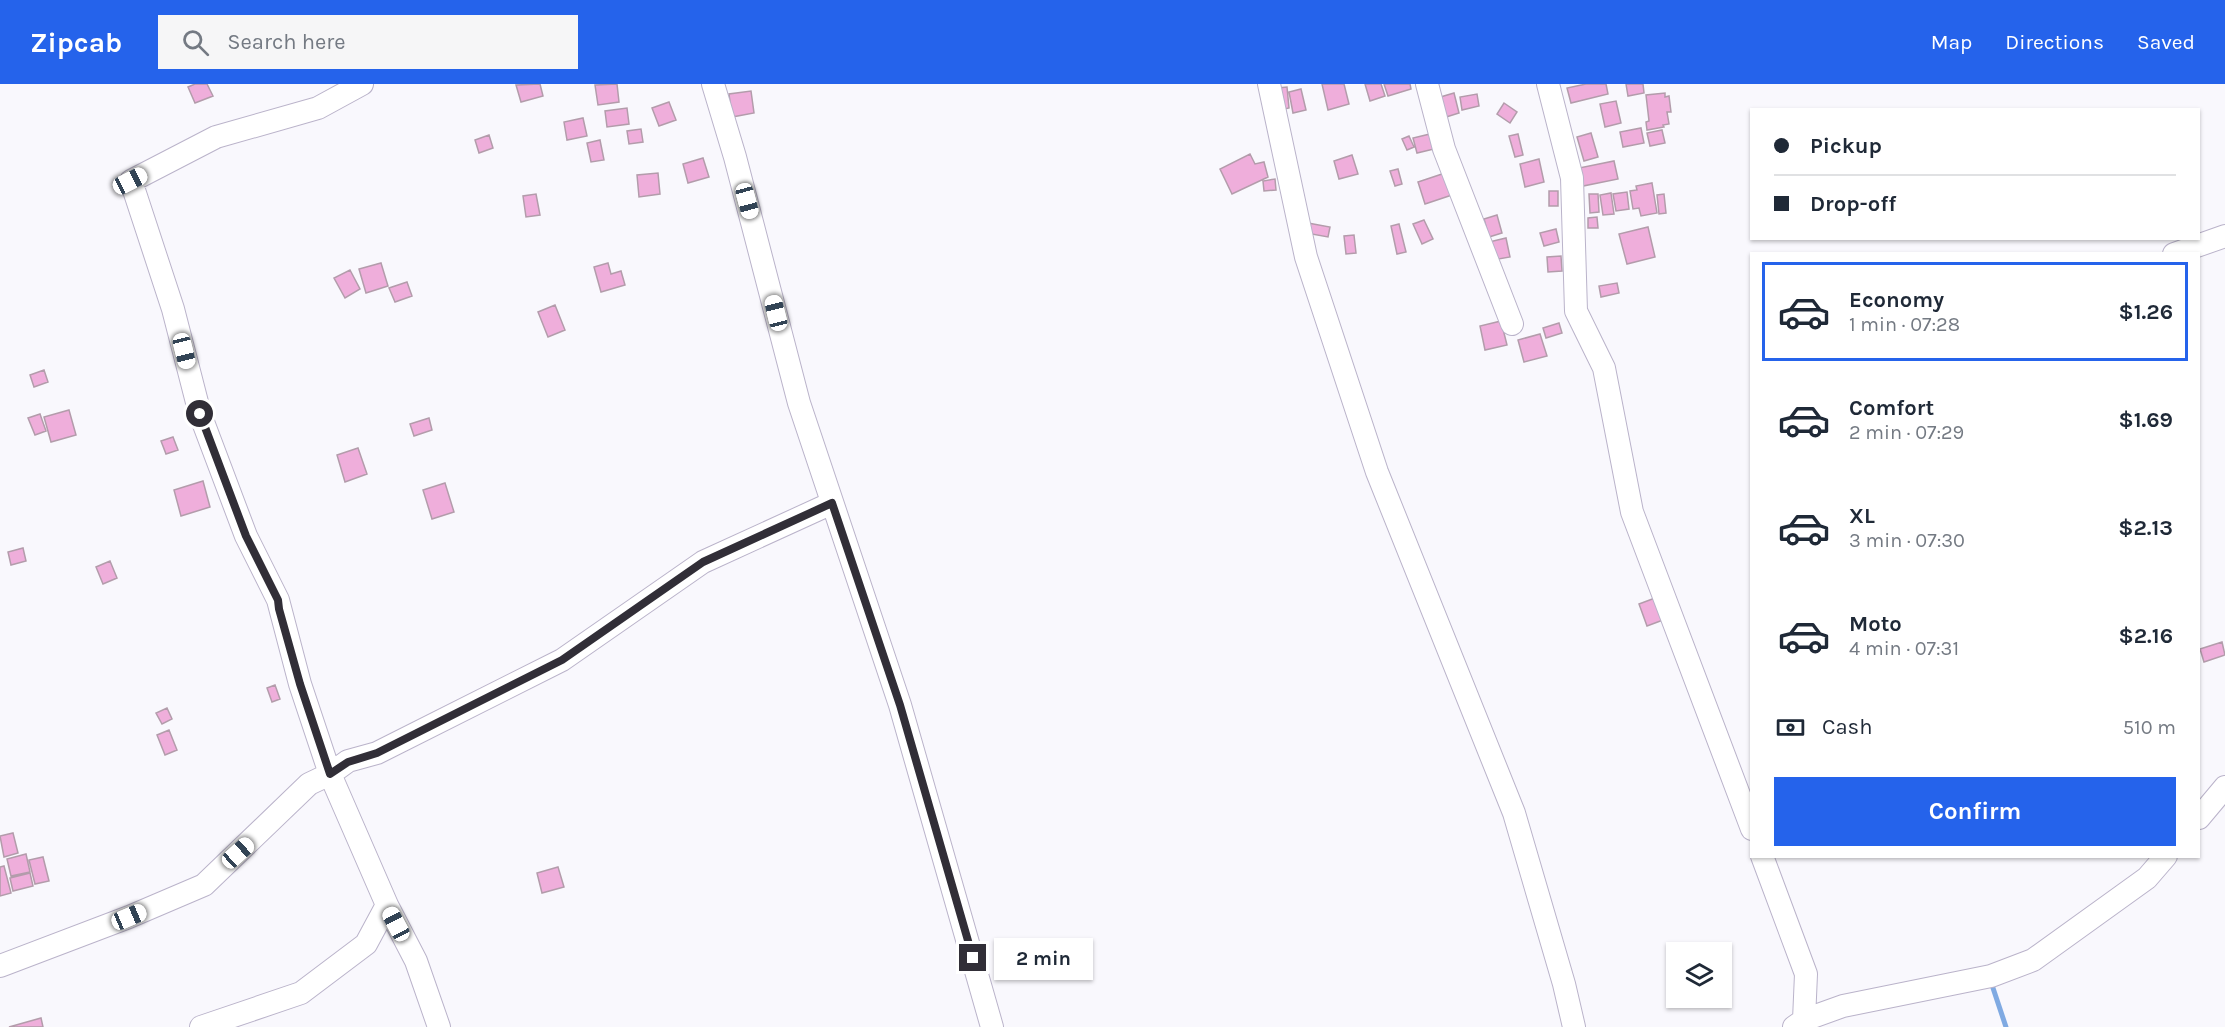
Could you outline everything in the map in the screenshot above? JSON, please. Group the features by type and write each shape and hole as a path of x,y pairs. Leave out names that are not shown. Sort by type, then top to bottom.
{"street":[{"path":"362,84 318,108 216,137 130,181 173,309 200,414 246,536 278,600 300,684 330,774 387,905 416,961 439,1027"},
{"path":"713,84 735,157 799,403 900,705 992,1027"},
{"path":"1269,84 1306,257 1377,472 1514,813 1564,984 1574,1027"},
{"path":"1427,84 1444,148 1512,324"},
{"path":"1548,84 1572,178 1576,311 1604,368 1632,512 1750,824"},
{"path":"2180,252 2225,236"},
{"path":"0,966 129,917 204,885 309,784 348,762 377,753 562,660 703,562 832,503"},
{"path":"2200,817 2225,787"},
{"path":"1763,858 1806,974 1799,1023 1843,1006 1991,976 2033,960 2148,878 2164,858"},
{"path":"201,1027 301,993 366,944 387,905"}],"building":[{"path":"195,84 207,84 213,96 195,103 188,87"},
{"path":"540,84 543,96 521,102 516,85"},
{"path":"617,84 619,102 598,105 595,85"},
{"path":"1322,84 1344,84 1349,104 1328,110"},
{"path":"1365,84 1381,84 1385,96 1370,101"},
{"path":"1384,84 1410,84 1411,89 1388,96"},
{"path":"1586,84 1606,84 1608,94 1571,103 1567,88"},
{"path":"1626,84 1643,84 1644,93 1628,96"},
{"path":"1287,87 1289,108 1280,110 1278,88"},
{"path":"1301,89 1306,110 1293,113 1289,92"},
{"path":"751,91 754,113 732,117 729,94"},
{"path":"1454,93 1459,113 1443,118 1437,98"},
{"path":"1665,93 1665,97 1669,96 1671,112 1667,112 1669,124 1647,130 1646,122 1649,121 1646,95"},
{"path":"1477,94 1479,106 1462,110 1460,97"},
{"path":"1616,101 1621,123 1605,127 1600,104"},
{"path":"669,102 676,120 659,126 652,108"},
{"path":"1504,103 1517,112 1510,123 1497,114"},
{"path":"627,108 629,124 607,127 605,111"},
{"path":"583,118 587,136 567,140 564,122"},
{"path":"1641,128 1644,143 1623,147 1620,132"},
{"path":"641,129 643,142 629,144 627,131"},
{"path":"1662,130 1665,143 1650,146 1647,133"},
{"path":"1591,133 1598,157 1584,161 1577,137"},
{"path":"1430,134 1434,149 1417,153 1413,138"},
{"path":"1518,134 1523,155 1515,157 1509,136"},
{"path":"489,135 493,148 479,153 475,140"},
{"path":"1409,136 1414,147 1407,150 1402,139"},
{"path":"600,140 604,160 591,162 587,143"},
{"path":"1250,154 1255,164 1264,162 1268,177 1232,194 1220,169"},
{"path":"1352,155 1358,174 1339,179 1334,161"},
{"path":"703,158 709,177 688,183 683,164"},
{"path":"1539,159 1544,182 1525,187 1520,164"},
{"path":"1614,161 1618,179 1583,186 1579,168"},
{"path":"1398,169 1402,184 1395,186 1390,171"},
{"path":"658,173 660,194 639,197 637,175"},
{"path":"1445,173 1452,195 1425,204 1418,182"},
{"path":"1275,179 1276,190 1264,191 1263,181"},
{"path":"1652,183 1657,213 1641,216 1639,208 1633,209 1630,191 1637,190 1636,186"},
{"path":"1549,191 1558,191 1558,206 1549,206"},
{"path":"1627,192 1629,209 1616,211 1613,194"},
{"path":"1611,193 1614,214 1603,215 1600,195"},
{"path":"536,194 540,215 526,217 523,196"},
{"path":"1589,194 1598,194 1599,212 1590,213"},
{"path":"1664,194 1666,213 1659,214 1657,195"},
{"path":"1497,215 1502,233 1489,237 1484,219"},
{"path":"1597,217 1598,228 1588,228 1588,218"},
{"path":"1424,220 1433,239 1422,244 1413,224"},
{"path":"1308,223 1330,227 1328,237 1306,233"},
{"path":"1399,224 1406,252 1397,254 1391,226"},
{"path":"1648,227 1655,257 1627,264 1619,234"},
{"path":"1556,229 1559,242 1544,246 1540,233"},
{"path":"1354,235 1356,253 1346,254 1344,236"},
{"path":"1506,238 1510,257 1493,260 1489,242"},
{"path":"1561,256 1562,271 1548,272 1547,257"},
{"path":"381,263 388,286 366,293 359,269"},
{"path":"608,263 611,274 621,271 625,285 601,292 594,267"},
{"path":"350,270 360,289 345,298 334,278"},
{"path":"407,282 412,296 395,302 389,288"},
{"path":"1617,283 1619,293 1601,297 1599,286"},
{"path":"555,305 565,330 548,337 538,312"},
{"path":"1501,321 1507,345 1485,350 1480,326"},
{"path":"1559,323 1562,333 1546,338 1543,328"},
{"path":"1540,334 1547,356 1524,362 1518,340"},
{"path":"44,370 48,382 34,387 30,375"},
{"path":"69,410 76,435 51,442 44,417"},
{"path":"40,414 46,431 35,435 28,418"},
{"path":"429,418 432,430 414,436 410,424"},
{"path":"173,437 178,450 166,454 161,441"},
{"path":"358,448 367,474 345,482 337,455"},
{"path":"203,481 210,507 181,516 174,490"},
{"path":"445,483 454,512 432,519 423,490"},
{"path":"23,548 26,561 11,565 8,552"},
{"path":"110,561 117,578 103,584 96,567"},
{"path":"1655,598 1663,620 1647,626 1639,604"},
{"path":"2222,642 2225,655 2204,662 2200,649"},
{"path":"275,685 280,699 272,702 267,688"},
{"path":"167,708 172,719 162,724 156,713"},
{"path":"169,730 177,750 165,755 157,735"},
{"path":"13,833 18,853 4,857 0,836"},
{"path":"26,854 30,872 11,876 7,859"},
{"path":"43,857 49,881 35,884 29,860"},
{"path":"4,866 11,893 0,896 0,867"},
{"path":"558,867 564,887 542,893 537,873"},
{"path":"30,873 33,886 13,891 10,878"},
{"path":"41,1018 43,1027 9,1027"}],"waterway":[{"path":"1992,985 2006,1027"}],"route":[{"path":"200,414 246,536 278,600 300,684 330,774 348,762 377,753 562,660 703,562 832,503 900,705 973,958"}]}
